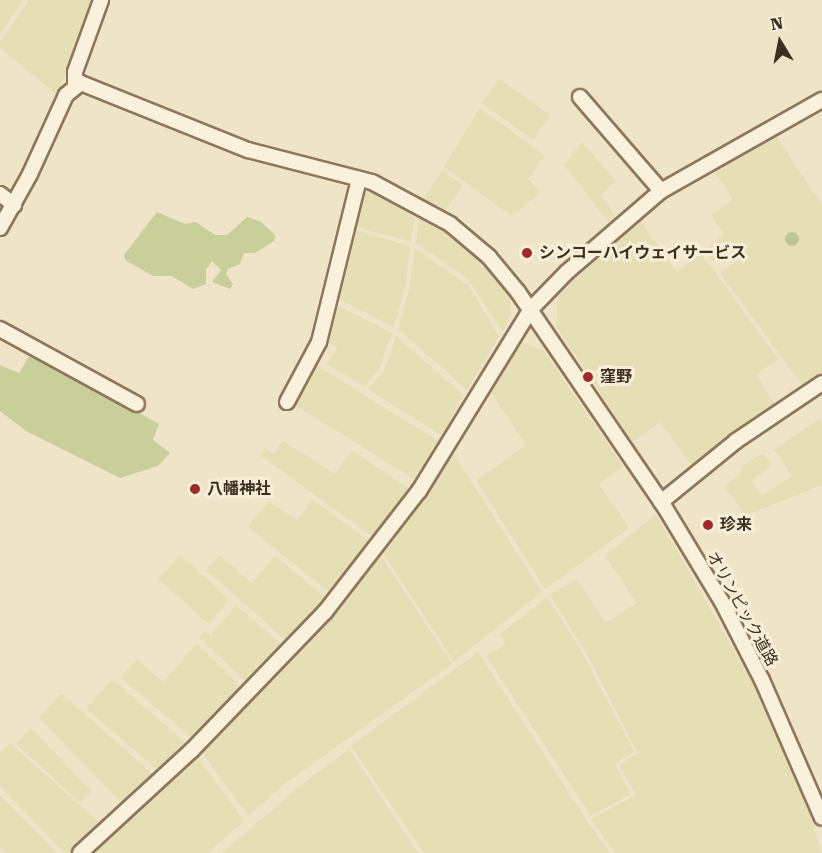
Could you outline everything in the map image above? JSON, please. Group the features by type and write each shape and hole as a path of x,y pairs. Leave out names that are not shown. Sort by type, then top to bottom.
{"street":[{"path":"0,228 14,205 66,95 75,85 75,72 101,0"},
{"name":"オリンピック道路","path":"75,85 89,84 248,150 359,179 424,208 470,238 531,309 661,502 722,602 762,680 822,818"},
{"path":"580,97 662,191"},
{"path":"80,853 192,750 326,612 419,492 531,309 613,230 662,191 822,100"},
{"path":"287,402 319,342 359,179"},
{"path":"0,194 14,205"},
{"path":"0,329 137,404"},
{"path":"661,502 736,441 822,382"}],"shaded area":[{"path":"0,0 23,0 0,34"},
{"path":"29,0 96,0 57,95 0,48 0,42"},
{"path":"499,79 551,115 533,140 482,104"},
{"path":"480,108 545,156 528,179 540,190 537,196 512,216 444,167"},
{"path":"774,134 822,204 822,380 806,390 720,273 741,258 733,246 712,261 704,250 724,234 711,215 733,200 712,168"},
{"path":"582,142 616,181 601,195 616,217 609,222 564,165"},
{"path":"442,171 463,185 444,213 423,199"},
{"path":"362,186 415,210 411,242 351,225"},
{"path":"420,211 482,260 510,295 510,315 503,332 467,278 416,243"},
{"path":"638,218 677,272 701,253 778,359 756,375 778,409 695,470 660,422 633,442 556,327 558,296"},
{"path":"350,229 410,246 406,284 394,327 333,296"},
{"path":"414,248 469,286 499,337 467,390 398,329 410,286"},
{"path":"332,303 392,333 379,369 365,387 327,364 338,348 323,341"},
{"path":"396,336 463,395 442,436 368,389 383,373"},
{"path":"523,342 543,350 623,466 599,484 629,528 545,589 476,480 526,445 489,390"},
{"path":"313,363 438,441 414,479 289,401"},
{"path":"819,419 822,424 822,485 746,515 724,487 743,471 741,467 763,453 772,465 751,481 762,496 792,476 774,450"},
{"path":"283,441 335,474 352,450 411,490 374,538 260,455 265,448 274,454"},
{"path":"451,450 542,592 454,662 382,551"},
{"path":"313,500 371,542 331,593 248,527 269,501 297,520"},
{"path":"656,514 759,694 806,804 822,853 615,853 591,819 636,795 619,765 638,753 589,658 550,595 577,579 606,623 637,603 605,556"},
{"path":"180,555 230,600 208,624 159,579"},
{"path":"219,555 252,583 275,556 327,599 288,642 206,570"},
{"path":"377,555 381,556 452,664 287,782 248,816 200,749 298,652"},
{"path":"547,597 579,647 634,751 615,764 631,794 591,816 486,656 506,644 500,634"},
{"path":"236,605 284,647 248,684 199,638 205,631 211,635"},
{"path":"197,643 243,689 192,738 121,678 137,659 163,682"},
{"path":"478,652 610,853 424,853 351,746"},
{"path":"112,679 187,745 162,774 86,708"},
{"path":"61,693 155,776 125,806 39,718"},
{"path":"31,728 92,791 80,802 16,744"},
{"path":"10,743 102,825 71,853 65,853 0,786 0,753"},
{"path":"349,749 418,853 222,853 306,781"},
{"path":"196,755 244,821 208,853 91,853"},
{"path":"0,795 57,853 5,853 0,847"}],"green space":[{"path":"157,212 185,224 196,222 215,235 227,235 247,217 260,221 275,235 274,241 255,253 244,253 240,264 228,269 226,274 233,284 230,289 212,282 221,270 212,261 206,270 206,284 193,289 172,276 153,276 125,260 124,255"},
{"path":"792,232 797,234 799,239 797,244 792,246 787,244 785,239 787,234"},
{"path":"31,353 159,424 153,440 170,453 158,466 120,478 26,431 0,411 0,365 19,373"}],"place":[{"name":"シンコーハイウェイサービス","path":"527,253"},
{"name":"窪野","path":"588,377"},
{"name":"八幡神社","path":"195,489"},
{"name":"珍来","path":"708,525"}]}
